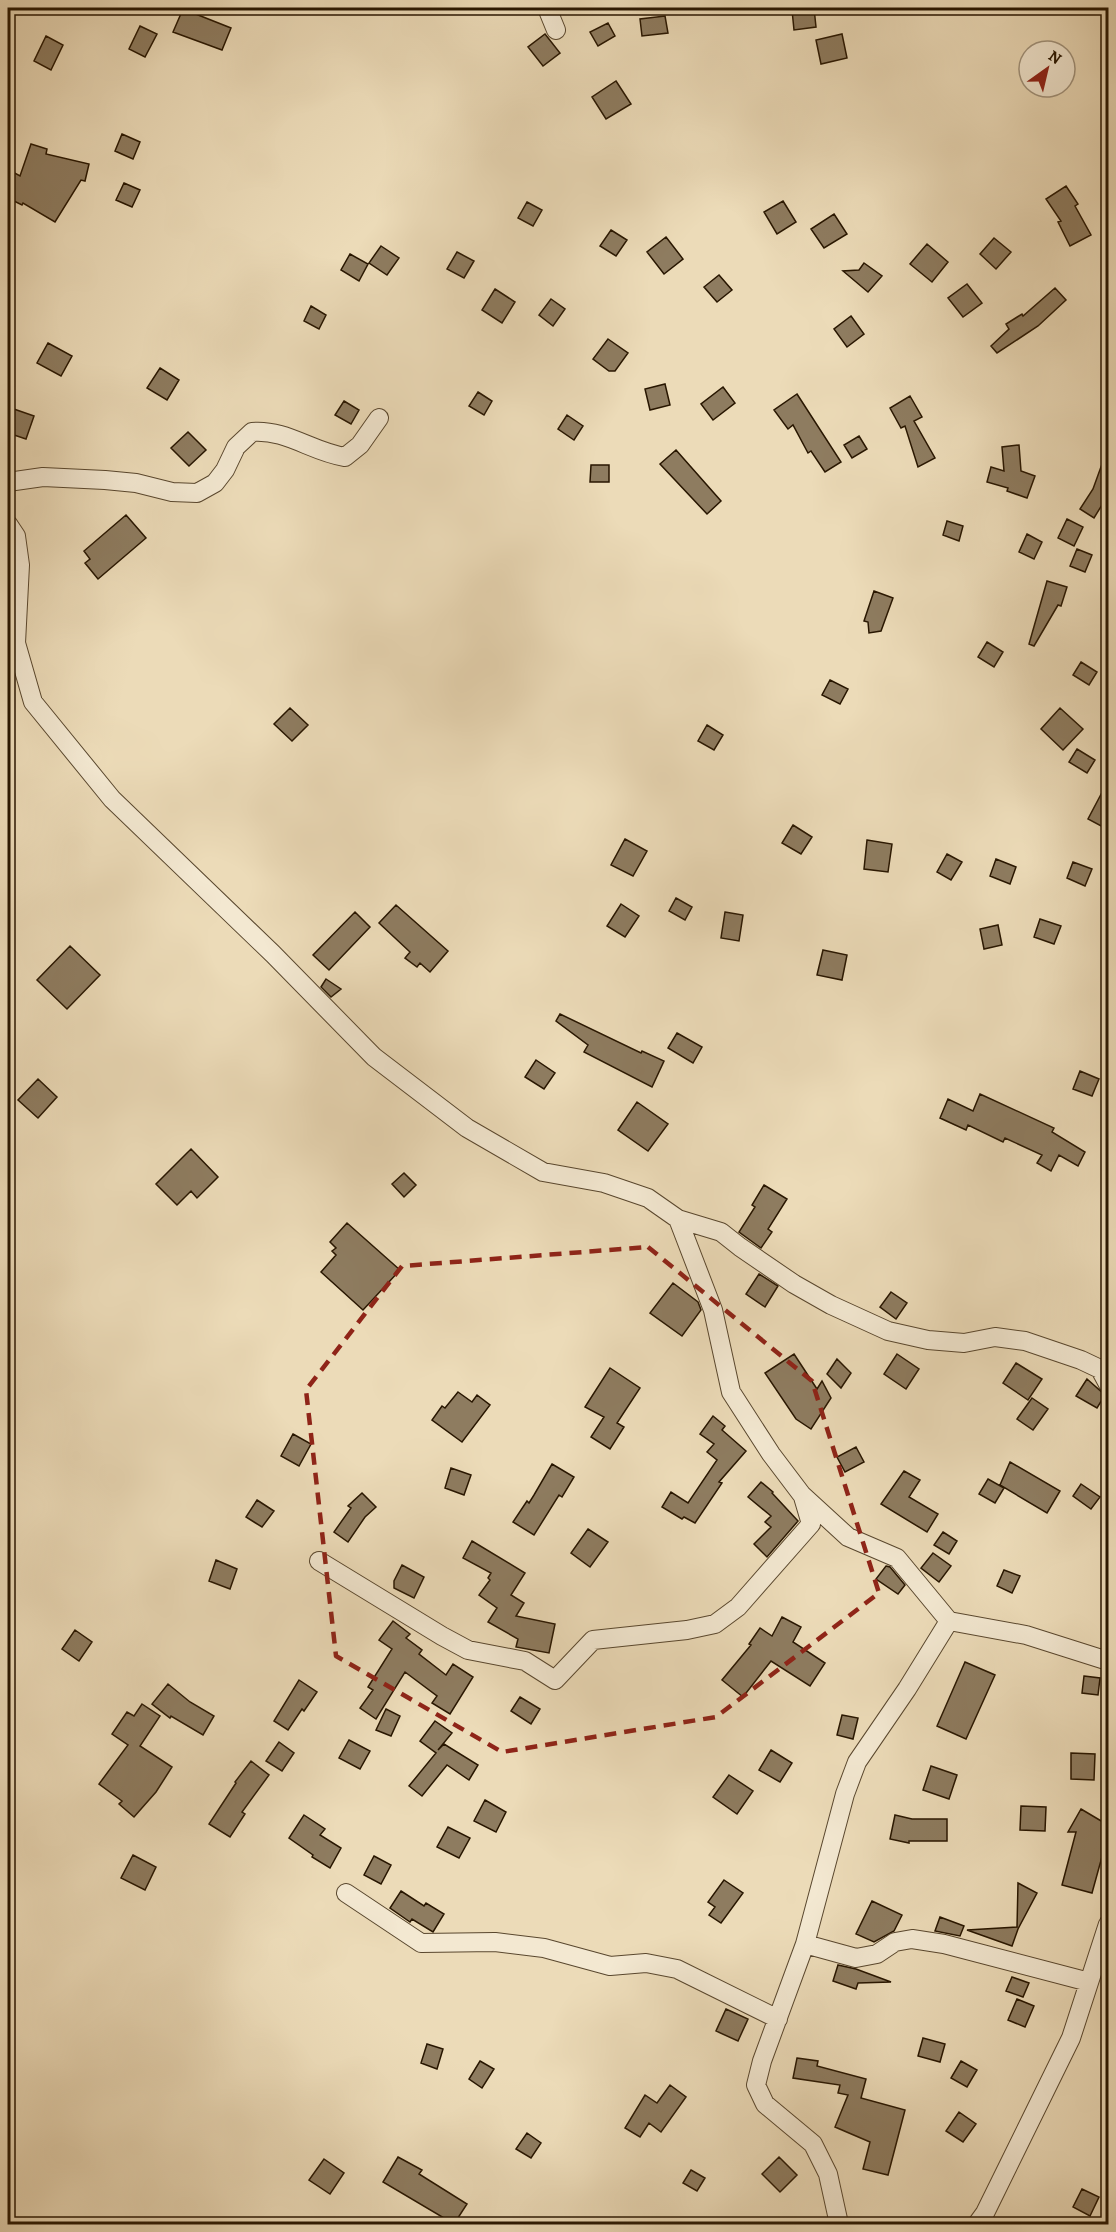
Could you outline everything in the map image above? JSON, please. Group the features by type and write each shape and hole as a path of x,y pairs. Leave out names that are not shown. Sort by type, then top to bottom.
{"street":[{"path":"547,8 556,30"},
{"path":"8,482 43,477 105,480 136,483 172,492 197,493 215,483 225,470 236,447 252,432 266,431 286,435 330,454 345,457 360,445 379,418"},
{"path":"8,524 15,536 20,565 16,643 33,702 112,799 273,954 374,1057 467,1128 543,1172 604,1182 648,1198 678,1218 722,1232 740,1248 794,1284 831,1305 888,1330 928,1340 964,1343 995,1337 1025,1341 1101,1369 1108,1384"},
{"path":"678,1218 712,1310 731,1392 771,1454 802,1495 848,1537 897,1558 949,1621 1026,1635 1108,1662"},
{"path":"319,1561 468,1650 525,1660 555,1680 592,1640 687,1630 715,1623 738,1607 811,1524 802,1495"},
{"path":"839,2224 828,2174 813,2144 765,2104 756,2085 762,2061 805,1944 845,1794 857,1762 907,1689 949,1621"},
{"path":"346,1893 421,1943 495,1942 544,1947 610,1966 646,1964 677,1969 778,2019"},
{"path":"977,2224 985,2213 1071,2037 1108,1924"},
{"path":"805,1944 856,1958 877,1954 895,1942 912,1939 944,1944 1089,1982"}],"highlighted area":[{"path":"648,1247 812,1381 879,1593 716,1717 502,1752 336,1656 306,1390 402,1266"}],"building":[{"path":"814,8 816,27 794,30 792,10"},
{"path":"183,9 231,28 222,50 173,32"},
{"path":"665,16 668,33 642,36 640,19"},
{"path":"608,23 615,36 598,46 590,32"},
{"path":"140,26 157,34 145,57 129,49"},
{"path":"545,34 560,53 543,66 528,47"},
{"path":"842,34 847,58 821,64 816,40"},
{"path":"46,36 63,45 51,70 34,61"},
{"path":"616,81 631,104 606,119 592,97"},
{"path":"122,134 140,142 133,159 115,151"},
{"path":"31,144 47,149 46,154 89,164 85,181 81,180 55,222 23,203 22,205 8,198 8,183 13,172 20,176"},
{"path":"124,183 140,190 132,207 116,200"},
{"path":"1066,186 1078,204 1075,206 1091,235 1070,246 1058,222 1061,221 1046,199"},
{"path":"783,201 796,222 777,234 764,212"},
{"path":"527,202 542,210 533,226 518,218"},
{"path":"834,214 847,234 824,248 811,229"},
{"path":"611,230 627,240 616,256 600,246"},
{"path":"666,237 683,259 664,274 647,252"},
{"path":"994,238 1011,252 996,269 980,254"},
{"path":"927,244 948,262 932,282 910,264"},
{"path":"381,246 399,258 387,275 369,263"},
{"path":"457,252 474,261 464,278 447,269"},
{"path":"350,254 368,264 359,281 341,270"},
{"path":"864,263 882,276 868,292 843,271 859,270"},
{"path":"719,275 732,290 717,302 704,287"},
{"path":"967,284 982,303 963,317 948,298"},
{"path":"1055,288 1066,300 1038,326 997,353 991,346 1009,329 1006,324 1022,314 1023,316"},
{"path":"495,289 515,302 502,323 482,310"},
{"path":"551,299 565,309 553,326 539,315"},
{"path":"311,306 326,315 319,329 304,321"},
{"path":"851,316 864,334 847,347 834,329"},
{"path":"608,339 628,353 615,371 609,371 593,359"},
{"path":"48,343 72,356 61,376 37,363"},
{"path":"160,368 179,380 167,400 147,388"},
{"path":"665,384 670,405 650,410 645,389"},
{"path":"723,387 735,403 713,420 701,404"},
{"path":"478,392 492,401 484,415 469,406"},
{"path":"797,394 841,462 825,472 811,451 808,453 793,425 788,429 774,410"},
{"path":"910,396 922,417 914,421 935,458 918,467 905,426 901,428 890,408"},
{"path":"344,401 359,410 351,424 335,415"},
{"path":"11,408 34,416 26,439 8,433"},
{"path":"567,415 583,426 574,440 558,429"},
{"path":"188,432 206,450 189,466 171,448"},
{"path":"859,436 867,449 852,458 844,445"},
{"path":"1019,445 1021,471 1035,476 1027,498 1007,491 1008,488 987,482 991,467 1004,471 1002,447"},
{"path":"676,450 721,501 707,514 660,464"},
{"path":"1106,453 1108,454 1108,495 1094,518 1080,509 1093,489"},
{"path":"591,465 609,465 609,482 590,482"},
{"path":"126,515 146,538 98,579 85,563 90,559 84,551"},
{"path":"1067,519 1083,527 1074,546 1058,538"},
{"path":"947,521 963,526 959,541 943,535"},
{"path":"1027,534 1042,542 1034,559 1019,552"},
{"path":"1077,549 1092,555 1085,572 1070,566"},
{"path":"1047,581 1067,587 1061,606 1058,605 1034,646 1029,644"},
{"path":"874,591 893,598 881,631 869,633 868,622 864,621"},
{"path":"987,642 1003,652 994,667 978,657"},
{"path":"1081,662 1097,672 1089,685 1073,675"},
{"path":"830,680 848,689 840,704 822,695"},
{"path":"290,708 308,725 292,741 274,724"},
{"path":"1060,708 1083,729 1063,750 1041,729"},
{"path":"707,725 723,735 714,750 698,741"},
{"path":"1077,749 1095,760 1087,773 1069,762"},
{"path":"1108,781 1108,816 1103,827 1088,819"},
{"path":"793,825 812,837 801,854 782,843"},
{"path":"625,839 647,851 633,876 611,865"},
{"path":"867,840 892,844 888,872 864,869"},
{"path":"947,854 962,862 951,880 937,872"},
{"path":"996,859 1016,867 1010,884 990,876"},
{"path":"1073,862 1092,869 1085,886 1067,878"},
{"path":"676,898 692,907 685,920 669,911"},
{"path":"621,904 639,916 625,937 607,926"},
{"path":"396,905 448,951 430,972 420,963 417,967 405,958 410,952 379,923"},
{"path":"355,912 370,927 329,970 313,955"},
{"path":"725,912 743,915 739,941 721,938"},
{"path":"1040,919 1061,926 1054,944 1034,937"},
{"path":"998,925 1002,945 984,949 980,929"},
{"path":"70,946 100,975 67,1009 37,980"},
{"path":"823,950 847,955 842,980 817,975"},
{"path":"326,979 341,989 331,997 321,987"},
{"path":"560,1014 641,1053 642,1051 664,1061 652,1087 584,1052 588,1045 556,1021"},
{"path":"677,1033 702,1047 693,1063 668,1048"},
{"path":"536,1060 555,1073 544,1089 525,1077"},
{"path":"1080,1071 1099,1079 1092,1096 1073,1089"},
{"path":"38,1079 57,1097 38,1118 18,1100"},
{"path":"980,1094 1054,1128 1052,1132 1085,1152 1078,1166 1059,1155 1051,1171 1037,1163 1042,1155 1005,1138 1003,1142 968,1125 966,1130 940,1118 948,1099 973,1111"},
{"path":"637,1102 668,1124 648,1151 618,1130"},
{"path":"191,1149 218,1177 197,1198 191,1191 177,1205 156,1184"},
{"path":"404,1173 416,1185 404,1197 392,1184"},
{"path":"764,1185 787,1199 768,1229 772,1232 761,1248 739,1232 755,1207 752,1205"},
{"path":"347,1223 400,1270 363,1310 321,1272 336,1255 332,1251 336,1248 330,1242"},
{"path":"759,1274 778,1286 765,1307 746,1294"},
{"path":"673,1283 698,1302 701,1310 682,1336 650,1313"},
{"path":"891,1292 907,1303 896,1319 880,1307"},
{"path":"794,1354 817,1389 822,1381 831,1398 811,1429 796,1419 765,1373"},
{"path":"897,1354 919,1369 906,1389 884,1374"},
{"path":"837,1359 851,1373 841,1388 827,1374"},
{"path":"1016,1363 1042,1379 1028,1400 1003,1383"},
{"path":"610,1368 640,1388 617,1423 624,1427 610,1449 591,1437 604,1417 585,1407"},
{"path":"1087,1379 1105,1395 1097,1408 1076,1396"},
{"path":"458,1392 472,1402 477,1395 490,1405 462,1442 432,1420 442,1406 445,1408"},
{"path":"1032,1398 1048,1409 1033,1430 1017,1419"},
{"path":"713,1416 725,1426 722,1430 746,1451 719,1482 722,1483 695,1523 684,1517 682,1519 662,1507 671,1492 688,1503 717,1460 707,1452 714,1444 700,1434"},
{"path":"293,1434 311,1444 299,1466 281,1456"},
{"path":"856,1447 864,1462 845,1472 837,1457"},
{"path":"1010,1462 1060,1491 1047,1513 1000,1485"},
{"path":"552,1464 574,1477 562,1497 559,1495 534,1535 513,1522 527,1501 529,1503"},
{"path":"451,1468 471,1475 464,1495 445,1488"},
{"path":"904,1471 920,1480 909,1497 938,1514 927,1532 881,1504"},
{"path":"988,1479 1004,1488 995,1503 979,1494"},
{"path":"761,1482 773,1492 798,1521 767,1557 754,1544 771,1527 765,1522 771,1516 748,1497"},
{"path":"1081,1484 1100,1497 1091,1509 1073,1496"},
{"path":"362,1493 376,1507 365,1517 348,1542 334,1532 351,1508 348,1506"},
{"path":"257,1500 274,1511 262,1527 246,1517"},
{"path":"588,1529 608,1542 590,1567 571,1553"},
{"path":"943,1532 957,1541 949,1554 934,1545"},
{"path":"472,1541 525,1573 511,1595 524,1603 516,1616 555,1624 549,1653 516,1647 518,1639 488,1622 497,1608 479,1595 490,1580 488,1578 491,1573 463,1558"},
{"path":"933,1553 951,1566 939,1582 921,1568"},
{"path":"216,1560 237,1569 230,1589 209,1581"},
{"path":"402,1565 424,1577 414,1598 394,1588 394,1581"},
{"path":"886,1566 890,1567 905,1585 898,1594 876,1579"},
{"path":"1004,1570 1020,1576 1012,1593 997,1586"},
{"path":"782,1617 801,1627 793,1642 825,1663 810,1686 771,1661 743,1697 722,1680 751,1645 749,1644 760,1628 772,1636"},
{"path":"393,1621 410,1634 406,1638 422,1650 419,1654 446,1675 453,1664 473,1677 450,1714 432,1703 437,1696 405,1672 376,1719 360,1708 373,1690 368,1687 392,1649 379,1640"},
{"path":"75,1630 92,1642 79,1661 62,1649"},
{"path":"965,1662 995,1675 966,1739 937,1726"},
{"path":"1084,1676 1100,1678 1098,1695 1082,1693"},
{"path":"299,1680 317,1692 288,1730 274,1721"},
{"path":"168,1684 190,1702 214,1716 203,1735 171,1716 170,1718 152,1704"},
{"path":"520,1697 540,1709 531,1724 511,1711"},
{"path":"142,1704 160,1716 140,1746 172,1767 156,1792 134,1817 119,1804 122,1801 99,1784 128,1745 112,1734 127,1712 134,1716"},
{"path":"386,1709 400,1716 391,1736 376,1730"},
{"path":"842,1715 858,1718 853,1739 837,1735"},
{"path":"435,1721 452,1733 438,1750 444,1744 478,1765 469,1780 447,1765 422,1796 409,1786 436,1753 420,1741"},
{"path":"349,1740 370,1751 360,1769 339,1758"},
{"path":"279,1742 294,1753 282,1771 266,1761"},
{"path":"771,1750 792,1763 780,1782 759,1770"},
{"path":"1071,1753 1095,1754 1094,1780 1071,1779"},
{"path":"251,1761 269,1775 242,1812 245,1814 230,1837 209,1824"},
{"path":"931,1766 957,1775 949,1799 923,1790"},
{"path":"729,1775 753,1791 737,1814 713,1797"},
{"path":"485,1800 506,1812 496,1832 474,1821"},
{"path":"1021,1806 1046,1807 1045,1831 1020,1830"},
{"path":"1081,1809 1108,1825 1108,1857 1103,1853 1092,1893 1062,1885 1076,1832 1068,1832"},
{"path":"304,1815 325,1829 320,1835 341,1848 330,1868 289,1838"},
{"path":"895,1815 912,1819 947,1819 947,1841 909,1841 909,1843 890,1839"},
{"path":"448,1827 470,1838 459,1858 437,1847"},
{"path":"133,1855 156,1867 145,1890 121,1878"},
{"path":"374,1856 391,1865 381,1884 364,1875"},
{"path":"724,1880 743,1893 721,1923 709,1915 715,1907 708,1902"},
{"path":"1018,1883 1037,1893 1018,1929 1012,1946 967,1930 1017,1927"},
{"path":"401,1891 424,1906 426,1903 444,1914 433,1932 412,1919 410,1922 390,1908"},
{"path":"872,1901 902,1915 894,1931 874,1942 856,1934"},
{"path":"940,1917 964,1926 960,1936 935,1931"},
{"path":"838,1965 891,1982 858,1983 856,1989 833,1981"},
{"path":"1012,1977 1029,1983 1023,1997 1006,1991"},
{"path":"1017,1999 1034,2006 1025,2027 1008,2020"},
{"path":"726,2009 748,2019 738,2041 716,2031"},
{"path":"923,2038 945,2044 940,2062 918,2056"},
{"path":"427,2044 443,2049 437,2069 421,2063"},
{"path":"797,2058 818,2061 817,2066 866,2079 861,2098 905,2110 888,2175 863,2169 870,2142 835,2127 848,2095 838,2093 840,2085 793,2078"},
{"path":"480,2061 494,2069 482,2088 469,2079"},
{"path":"961,2061 977,2070 967,2087 951,2078"},
{"path":"670,2085 686,2097 661,2132 649,2123 640,2137 625,2128 645,2095 657,2103"},
{"path":"959,2112 976,2124 963,2142 946,2131"},
{"path":"527,2133 541,2143 531,2158 516,2149"},
{"path":"398,2157 422,2170 419,2174 467,2204 454,2224 383,2182"},
{"path":"779,2157 797,2175 780,2192 762,2174"},
{"path":"324,2159 344,2173 330,2194 309,2180"},
{"path":"691,2170 705,2178 697,2191 683,2183"},
{"path":"1082,2189 1099,2197 1090,2216 1073,2207"}]}
